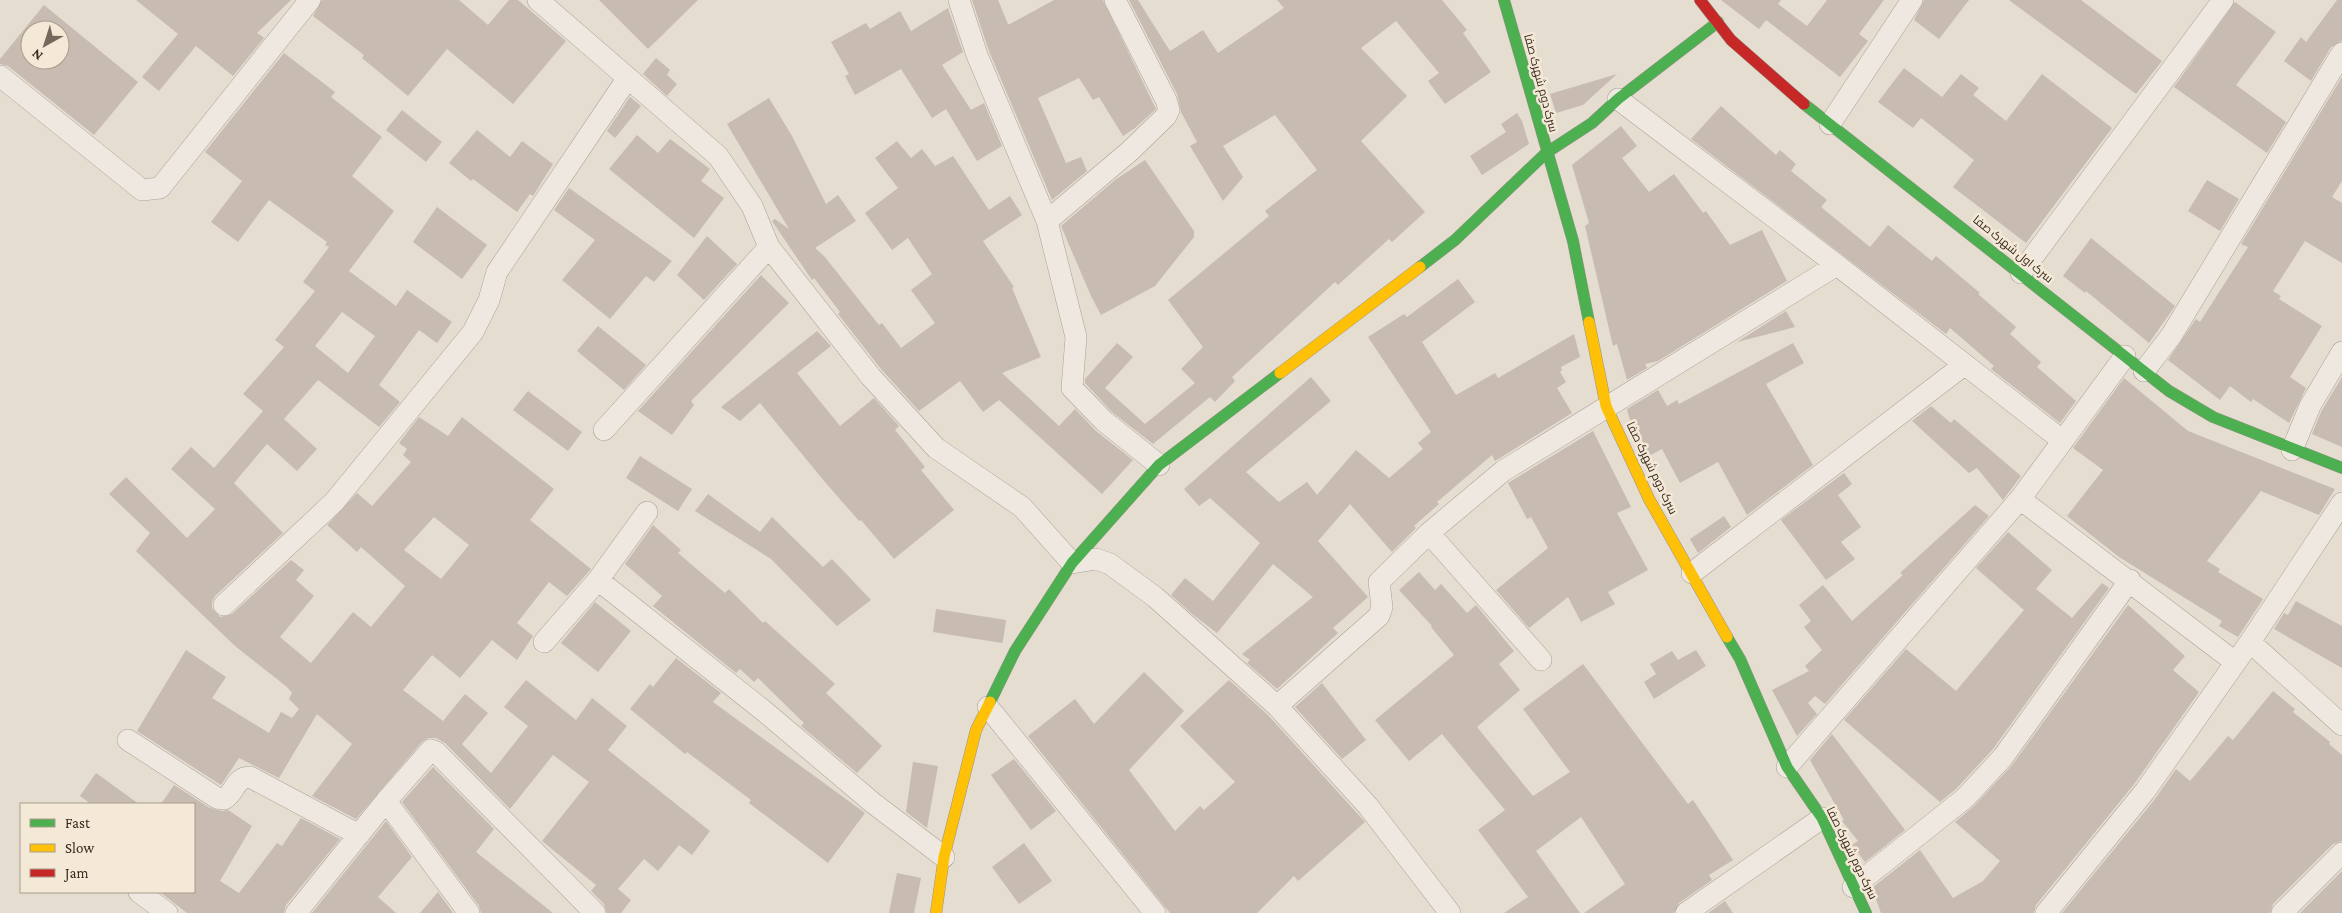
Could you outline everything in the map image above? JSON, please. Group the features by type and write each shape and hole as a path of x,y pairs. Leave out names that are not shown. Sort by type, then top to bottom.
{"street":[{"path":"0,76 142,190 160,188 310,0"},
{"path":"538,0 718,156 752,206 770,246 871,377 936,448 1022,507 1072,564"},
{"path":"958,0 977,55 1047,221 1076,337 1072,388 1104,421 1159,465"},
{"path":"1047,221 1130,150 1166,116 1168,110 1166,100 1115,0"},
{"name":"سرک دوم شهرک صفا","path":"1504,0 1546,154 1573,241 1606,406 1649,499 1740,659 1787,767 1822,818 1866,913"},
{"name":"سرک اول شهرک صفا","path":"1700,0 1732,40 1794,96 2169,391 2212,418 2342,468"},
{"path":"1830,124 1912,0"},
{"path":"2021,273 2223,0"},
{"path":"936,913 944,856 976,730 1015,651 1072,564 1159,465 1455,240 1546,154 1592,123 1618,99 1718,22"},
{"path":"2144,371 2172,336 2342,53"},
{"path":"224,606 334,502 473,332 489,300 497,272 627,79"},
{"path":"1618,99 1838,265 2063,441"},
{"path":"604,430 770,246"},
{"path":"1277,706 1379,616 1382,607 1379,582 1429,533 1503,471 1838,265"},
{"path":"2292,450 2310,406 2342,352"},
{"path":"1787,767 2020,499 2125,356"},
{"path":"1692,574 1964,365"},
{"path":"2020,499 2130,580 2235,662"},
{"path":"2046,913 2145,791 2250,642 2342,503"},
{"path":"544,642 598,580 647,512"},
{"path":"1429,533 1541,660"},
{"path":"1072,564 1096,560 1110,564 1156,597 1277,706 1368,806 1450,913"},
{"path":"598,580 764,711 873,803 944,856"},
{"path":"1853,887 1965,798 1997,764 2130,580"},
{"path":"2250,642 2342,725"},
{"path":"988,707 1155,913"},
{"path":"128,740 217,798 224,800 238,781 244,777 250,777 359,835"},
{"path":"296,913 386,801 431,750 436,752 595,913"},
{"path":"386,801 469,913"},
{"path":"1686,913 1822,818"},
{"path":"2282,913 2342,853"},
{"path":"140,893 167,913"}],"building":[{"path":"136,0 291,0 257,33 264,38 233,76 196,46 159,91 142,77 178,34"},
{"path":"322,0 459,0 488,25 509,0 518,0 566,41 513,104 447,49 408,96 362,58 364,55 313,16"},
{"path":"599,0 698,0 648,49"},
{"path":"972,0 998,0 1008,24 1010,24 1054,0 1103,0 1156,109 1123,136 1099,97 1093,100 1079,78 1038,98 1066,163 1081,157 1087,171 1052,200 989,51"},
{"path":"1129,0 1138,0 1170,51 1203,30 1218,53 1284,8 1277,0 1442,0 1467,30 1463,33 1491,72 1445,104 1428,81 1439,73 1396,21 1361,48 1407,96 1361,141 1425,212 1392,242 1389,239 1338,285 1335,282 1232,377 1235,381 1215,402 1210,397 1153,444 1112,412 1085,383 1085,379 1117,343 1133,357 1105,388 1145,424 1195,383 1181,369 1203,347 1168,300 1269,216 1265,211 1317,170 1275,115 1223,146 1243,177 1223,201 1190,146 1197,142 1181,112 1177,94"},
{"path":"1721,0 1781,0 1778,4 1807,26 1827,0 1884,0 1859,34 1868,41 1840,77 1766,20 1759,29"},
{"path":"1924,0 1969,0 1939,39 1914,20"},
{"path":"2009,0 2081,0 2162,61 2136,94"},
{"path":"2337,0 2342,0 2342,41 2331,47 2311,81 2284,61 2301,37 2306,42"},
{"path":"2235,2 2276,32 2236,85 2286,122 2267,153 2174,87"},
{"path":"44,5 62,20 32,20"},
{"path":"948,8 963,52 942,65 971,110 984,103 1002,146 977,161 946,109 932,118 901,69 855,95 845,76 849,74 831,42 866,23 870,29 900,11 911,31"},
{"path":"70,26 138,82 94,135 8,66 0,64 0,59 20,34 20,70 70,70"},
{"path":"284,53 335,92 331,97 382,137 352,176 394,211 349,271 396,306 407,290 452,322 437,343 419,330 379,385 400,402 379,427 318,380 284,419 317,449 297,471 267,444 234,483 283,533 215,596 212,608 220,617 232,614 291,560 304,570 296,580 314,596 280,637 311,663 353,612 371,627 405,586 361,547 357,552 327,525 357,493 372,506 411,462 403,455 407,449 399,443 419,417 448,436 462,417 554,489 530,520 591,569 567,596 549,582 517,623 533,636 517,660 492,640 460,678 432,655 403,690 443,721 465,694 488,713 462,744 491,773 528,726 504,707 526,680 576,720 592,698 627,726 608,750 710,831 692,855 679,845 658,871 644,859 618,889 631,900 621,913 607,913 604,904 591,891 596,885 542,841 589,782 553,755 510,809 445,743 436,738 428,738 422,742 356,819 312,796 352,744 317,714 279,778 239,758 221,785 137,731 186,650 226,677 212,698 269,733 281,712 292,718 299,709 289,699 292,693 287,687 235,646 136,551 150,533 109,494 126,477 187,538 215,509 171,469 191,447 214,468 263,411 243,394 284,347 275,340 315,291 303,282 329,247 325,245 327,242 269,200 238,242 211,222 242,181 205,152","holes":["342,312 375,336 348,373 315,346","434,517 469,545 441,579 404,550"]},
{"path":"656,58 670,70 667,75 677,84 667,96 643,74"},
{"path":"1904,68 1942,97 1961,74 1979,88 1973,95 2006,121 2042,74 2112,128 2026,243 1953,187 1974,160 1921,118 1913,128 1878,102"},
{"path":"1617,74 1583,105 1556,113 1550,94"},
{"path":"2342,77 2342,181 2332,197 2342,203 2342,263 2305,241 2273,291 2281,296 2279,299 2322,326 2290,377 2306,388 2289,423 2253,399 2251,402 2230,386 2220,400 2168,360 2196,319 2200,322 2248,247 2241,244"},
{"path":"630,97 641,106 615,138 607,131"},
{"path":"769,98 792,136 826,204 838,195 856,221 815,248 824,256 879,325 882,323 901,348 935,323 911,290 932,274 908,238 892,250 865,213 898,188 875,158 897,141 911,158 922,149 935,166 953,156 989,210 1010,196 1022,215 983,241 1014,287 1012,288 1041,357 1002,373 1059,426 1075,409 1096,431 1133,460 1102,494 999,400 983,412 960,381 919,411 881,369 838,314 840,312 814,278 812,280 772,221 775,219 789,229 727,124"},
{"path":"1721,106 1776,155 1780,150 1796,164 1791,171 1827,200 1821,207 1870,247 1888,225 1932,261 1936,256 1980,293 1978,294 2016,327 2010,334 2041,362 2037,367 2076,401 2060,423 1991,369 1994,366 1950,328 1946,334 1691,139"},
{"path":"402,110 442,142 426,162 386,130"},
{"path":"1517,113 1522,121 1529,144 1482,175 1470,156 1506,132 1501,124"},
{"path":"1621,126 1637,146 1622,158 1649,192 1674,174 1703,213 1706,211 1730,245 1762,230 1787,281 1658,361 1645,364 1647,368 1627,380 1617,344 1613,346 1585,226 1589,223 1572,165"},
{"path":"477,130 510,157 522,141 553,164 533,196 530,194 517,212 473,179 471,181 449,163"},
{"path":"637,135 658,153 670,139 710,169 701,181 724,198 694,238 609,169"},
{"path":"1145,160 1194,231 1194,237 1155,286 1101,315 1061,226 1115,180"},
{"path":"2207,180 2239,199 2220,231 2188,211"},
{"path":"569,188 672,261 654,282 646,276 610,319 562,280 595,240 554,210"},
{"path":"437,207 487,245 462,279 413,242"},
{"path":"707,236 737,264 704,300 677,275"},
{"path":"2091,238 2175,306 2149,343 2086,291 2085,293 2063,276"},
{"path":"761,275 789,303 691,401 694,405 672,435 638,411"},
{"path":"1458,279 1475,302 1422,342 1456,395 1495,373 1498,378 1574,334 1580,357 1561,367 1562,370 1560,372 1566,382 1557,388 1572,413 1495,461 1492,455 1437,502 1439,504 1414,526 1416,528 1392,552 1350,504 1318,541 1368,597 1333,628 1338,633 1277,689 1247,663 1250,660 1242,654 1313,597 1273,564 1217,633 1192,614 1171,595 1185,578 1213,601 1260,543 1210,498 1199,506 1184,489 1311,377 1331,401 1246,472 1279,502 1307,482 1317,495 1356,450 1389,478 1423,449 1418,443 1431,432 1368,337 1404,314 1407,317"},
{"path":"1786,311 1795,327 1737,342"},
{"path":"598,326 646,365 624,390 577,351"},
{"path":"817,331 831,346 797,373 840,426 874,398 899,426 895,430 925,467 921,470 954,510 894,559 825,482 760,403 740,421 721,407"},
{"path":"1793,343 1804,363 1766,384 1813,465 1747,515 1718,462 1680,483 1662,449 1649,456 1630,420 1627,409 1658,390 1667,406 1677,400 1679,404"},
{"path":"2342,377 2342,447 2312,434 2321,412"},
{"path":"2124,378 2188,431 2335,489 2319,515 2261,491 2207,561 2220,569 2218,572 2263,599 2238,637 2219,626 2222,621 2119,557 2067,516 2103,470 2073,448"},
{"path":"528,391 582,432 568,451 513,410"},
{"path":"1931,406 1951,423 1954,419 2021,476 2003,500 1977,468 1969,473 1912,421"},
{"path":"1593,431 1631,507 1617,513 1648,570 1608,592 1615,604 1581,622 1568,597 1529,628 1496,590 1548,548 1531,517 1527,519 1508,483"},
{"path":"640,456 692,489 678,511 626,478"},
{"path":"1844,473 1852,484 1838,495 1861,527 1841,542 1855,559 1826,580 1781,520"},
{"path":"708,494 760,532 772,517 823,567 832,559 871,600 837,626 771,559 695,511"},
{"path":"1975,505 1989,516 1825,704 1815,696 1808,703 1817,714 1797,736 1772,690 1809,671 1805,666 1822,650 1804,627 1811,621 1799,605 1823,585 1852,621 1903,575 1900,573"},
{"path":"1724,516 1731,527 1698,553 1690,539"},
{"path":"653,525 681,550 678,553 725,593 729,589 763,623 765,621 835,684 826,693 882,746 857,773 801,726 804,723 758,678 754,682 740,669 736,673 653,606 662,596 625,564"},
{"path":"2008,532 2052,570 2036,589 2072,618 2102,583 2109,588 1993,749 1956,789 1940,802 1844,720 1906,649 1956,691 2024,610 1976,568"},
{"path":"1419,572 1435,590 1441,584 1467,613 1476,605 1514,651 1499,664 1520,690 1477,727 1533,796 1570,772 1523,709 1583,664 1688,804 1693,800 1733,860 1709,875 1712,880 1679,903 1674,913 1584,913 1625,884 1581,817 1536,851 1580,913 1504,913 1528,897 1478,830 1505,810 1442,734 1409,761 1375,720 1454,655 1432,626 1399,590"},
{"path":"2296,601 2342,626 2342,668 2274,629 2284,613 2288,615"},
{"path":"595,602 631,631 598,672 561,643"},
{"path":"2128,605 2185,656 2173,670 2199,692 2135,783 2036,905 2034,913 1881,913 1872,888 1920,850 1953,898 1983,881 2000,861 1955,822 1974,806 2013,764"},
{"path":"936,609 1006,620 1003,641 1002,643 933,632"},
{"path":"1696,650 1706,666 1654,699 1644,682 1656,674 1650,664 1672,651 1678,660"},
{"path":"676,658 721,693 713,702 865,813 828,863 749,803 751,800 687,752 685,754 630,709 650,684 653,687"},
{"path":"1144,672 1184,711 1129,770 1175,831 1200,806 1204,810 1235,782 1180,726 1229,680 1268,715 1365,822 1298,881 1294,876 1257,913 1170,913 1028,736 1075,699 1094,724"},
{"path":"1322,683 1366,740 1342,759 1295,707"},
{"path":"2273,691 2295,709 2293,712 2330,742 2329,744 2342,755 2342,841 2333,844 2273,904 2270,913 2062,913 2155,799 2176,769 2190,781 2228,736 2233,740"},
{"path":"1832,734 1905,830 1865,862 1852,845 1858,841 1842,821 1844,820 1810,760"},
{"path":"1014,759 1056,811 1031,830 991,775"},
{"path":"913,762 938,766 927,828 906,812"},
{"path":"433,767 494,829 476,852 553,913 481,913 479,906 402,802"},
{"path":"96,773 138,803 90,803 80,796"},
{"path":"174,785 210,808 222,811 228,810 252,826 220,881 239,893 277,843 282,846 301,818 340,839 286,905 284,913 187,913 161,893 195,893 195,803 162,803"},
{"path":"386,821 412,857 378,897 396,913 312,913"},
{"path":"1024,843 1052,881 1019,904 992,867"},
{"path":"2342,871 2342,913 2300,913"},
{"path":"897,873 921,878 914,913 889,913"},
{"path":"438,892 453,913 420,913"},
{"path":"1725,901 1733,913 1708,913"}],"traffic: fast":[{"path":"1504,0 1573,241 1589,322"},
{"path":"1420,267 1455,240 1546,153 1592,123 1618,99 1718,22"},
{"path":"1804,104 2169,391 2213,417 2342,468"},
{"path":"990,702 1015,651 1072,563 1159,465 1280,373"},
{"path":"1727,637 1740,659 1787,767 1822,818 1866,913"}],"traffic: slow":[{"path":"1280,373 1420,267"},
{"path":"1589,322 1606,406 1649,499 1727,637"},
{"path":"936,913 944,857 976,730 990,702"}],"traffic: jam":[{"path":"1700,0 1731,40 1804,104"}]}
